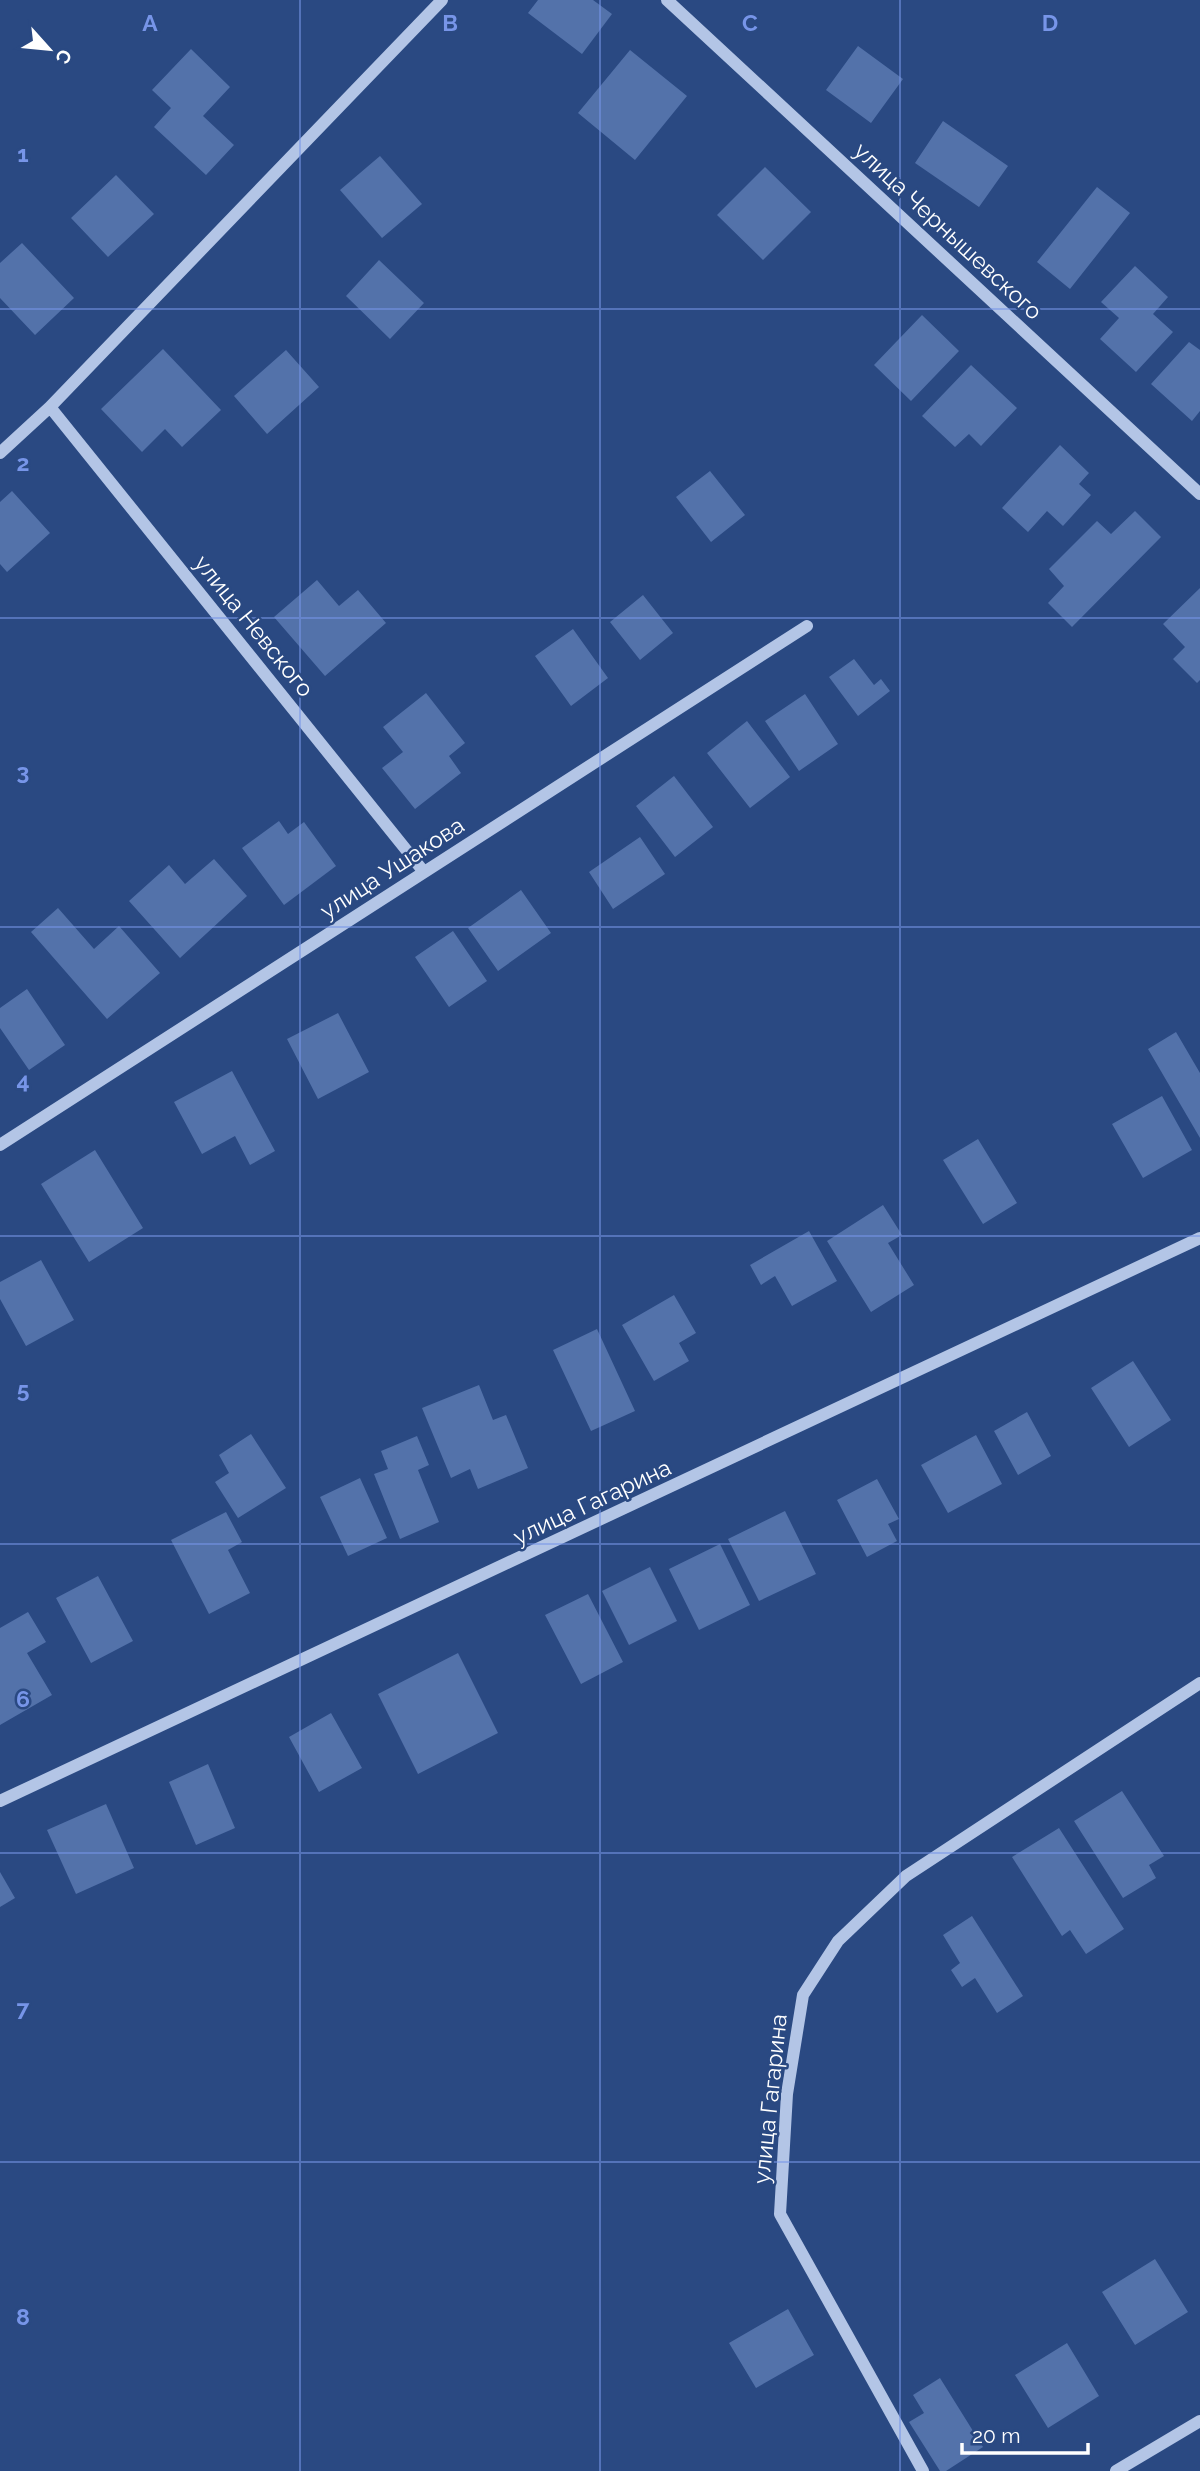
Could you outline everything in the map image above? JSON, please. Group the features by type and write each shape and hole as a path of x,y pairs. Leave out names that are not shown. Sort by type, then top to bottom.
{"street":[{"path":"0,453 50,407 442,0"},
{"name":"улица Чернышевского","path":"667,0 1200,494"},
{"name":"улица Невского","path":"50,407 424,872"},
{"name":"улица Ушакова","path":"0,1145 807,626"},
{"name":"улица Гагарина","path":"0,1801 1200,1238"},
{"name":"улица Гагарина","path":"923,2471 780,2214 787,2094 803,1994 838,1941 906,1876 1200,1683"},
{"path":"1116,2471 1200,2421"}],"building":[{"path":"538,0 593,0 612,14 582,54 528,13"},
{"path":"858,46 903,79 871,123 826,90"},
{"path":"191,49 230,87 203,116 234,145 206,175 154,127 171,108 152,90"},
{"path":"630,50 687,96 635,160 578,113"},
{"path":"943,121 1008,166 979,207 915,163"},
{"path":"380,156 422,204 382,238 340,190"},
{"path":"765,167 811,212 763,260 717,215"},
{"path":"116,175 154,214 108,257 71,218"},
{"path":"1097,187 1130,213 1070,289 1037,262"},
{"path":"22,243 74,298 35,335 0,298 0,263"},
{"path":"379,260 424,303 390,339 346,296"},
{"path":"1135,266 1168,297 1153,314 1173,332 1136,372 1100,339 1119,318 1101,302"},
{"path":"922,315 959,351 911,401 874,365"},
{"path":"1189,342 1200,350 1200,411 1192,421 1151,384"},
{"path":"163,349 221,410 182,447 165,429 142,452 101,409"},
{"path":"286,350 319,387 267,434 234,396"},
{"path":"971,365 1017,408 981,446 969,434 955,447 922,416"},
{"path":"1060,445 1089,473 1079,484 1091,495 1063,526 1047,511 1028,532 1002,508"},
{"path":"710,471 745,515 711,542 676,497"},
{"path":"12,491 50,533 7,572 0,564 0,502"},
{"path":"1135,511 1161,537 1072,627 1048,603 1064,586 1049,569 1097,521 1111,534"},
{"path":"317,580 339,606 358,590 386,623 325,676 274,617"},
{"path":"1200,588 1200,680 1197,683 1173,659 1185,647 1163,624"},
{"path":"643,595 673,633 640,660 610,622"},
{"path":"573,629 608,678 571,706 535,656"},
{"path":"854,659 874,685 881,679 890,691 858,716 829,677"},
{"path":"426,693 465,743 449,756 461,773 415,809 382,768 403,752 383,727"},
{"path":"805,694 838,744 799,771 765,721"},
{"path":"747,721 790,777 750,808 707,753"},
{"path":"674,776 713,827 675,857 636,806"},
{"path":"279,821 288,834 304,822 336,866 284,905 242,848"},
{"path":"640,837 665,874 613,909 589,872"},
{"path":"214,859 247,896 180,958 129,901 169,865 185,884"},
{"path":"521,890 551,933 498,971 468,928"},
{"path":"58,908 94,949 119,926 160,973 107,1019 31,932"},
{"path":"453,931 487,981 449,1007 415,957"},
{"path":"27,989 65,1045 29,1070 0,1028 0,1008"},
{"path":"338,1013 369,1072 318,1099 287,1039"},
{"path":"1176,1032 1200,1073 1200,1138 1148,1049"},
{"path":"232,1071 275,1151 250,1165 235,1136 202,1154 174,1102"},
{"path":"1162,1096 1192,1150 1143,1178 1112,1124"},
{"path":"978,1139 1017,1203 983,1224 943,1160"},
{"path":"95,1150 143,1228 89,1262 41,1184"},
{"path":"883,1205 902,1235 888,1243 914,1285 871,1312 827,1241"},
{"path":"809,1231 837,1281 792,1306 775,1276 761,1285 750,1265"},
{"path":"41,1260 74,1320 26,1346 0,1299 0,1282"},
{"path":"674,1295 696,1333 679,1343 689,1361 654,1381 622,1325"},
{"path":"597,1329 635,1411 591,1431 553,1350"},
{"path":"1133,1361 1171,1420 1129,1447 1091,1388"},
{"path":"479,1385 493,1420 506,1415 528,1468 478,1489 470,1469 451,1478 422,1408"},
{"path":"1027,1412 1051,1456 1018,1475 994,1431"},
{"path":"251,1434 286,1488 238,1518 215,1482 229,1473 219,1455"},
{"path":"976,1435 1002,1484 948,1513 921,1465"},
{"path":"417,1436 429,1465 418,1470 439,1522 400,1539 374,1474 388,1469 381,1451"},
{"path":"360,1478 387,1538 348,1556 320,1497"},
{"path":"877,1479 899,1519 888,1524 897,1541 867,1557 837,1500"},
{"path":"785,1511 816,1574 759,1601 728,1539"},
{"path":"226,1512 242,1542 228,1550 250,1593 209,1614 171,1540"},
{"path":"720,1544 750,1605 699,1630 669,1569"},
{"path":"650,1567 677,1621 629,1645 602,1591"},
{"path":"98,1576 133,1641 91,1663 56,1598"},
{"path":"588,1594 623,1662 581,1684 545,1615"},
{"path":"28,1612 46,1642 27,1653 52,1695 0,1725 0,1628"},
{"path":"458,1653 498,1733 418,1774 378,1694"},
{"path":"331,1713 362,1768 319,1792 289,1737"},
{"path":"208,1764 235,1828 196,1845 169,1782"},
{"path":"1122,1791 1164,1856 1149,1865 1156,1878 1123,1898 1074,1821"},
{"path":"106,1804 134,1868 76,1894 47,1830"},
{"path":"1059,1828 1124,1929 1086,1954 1070,1930 1062,1936 1012,1857"},
{"path":"0,1872 15,1898 0,1907"},
{"path":"972,1916 1023,1996 997,2013 975,1978 962,1987 951,1970 960,1963 943,1935"},
{"path":"1155,2259 1188,2312 1135,2345 1102,2292"},
{"path":"788,2309 814,2355 756,2388 729,2343"},
{"path":"1067,2343 1099,2396 1048,2428 1015,2375"},
{"path":"940,2378 983,2447 946,2471 940,2471 909,2422 924,2413 913,2395"}]}
